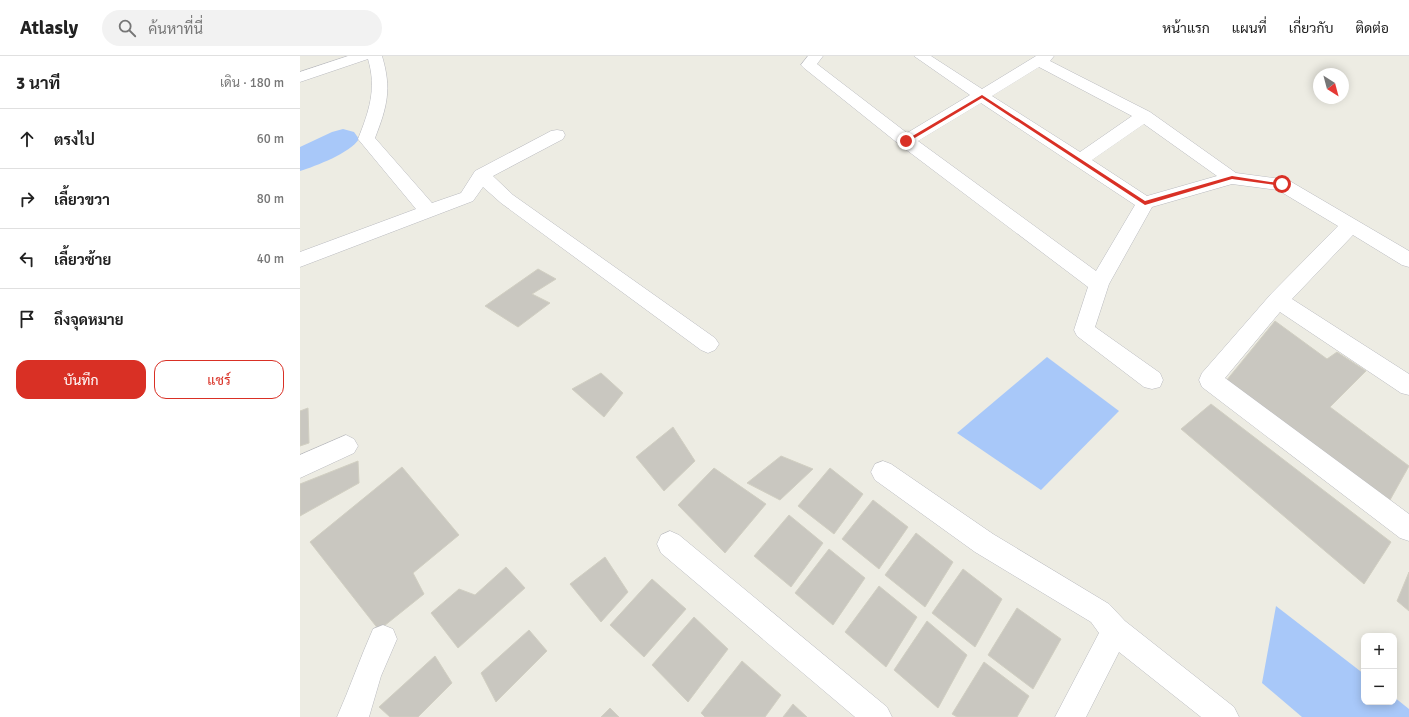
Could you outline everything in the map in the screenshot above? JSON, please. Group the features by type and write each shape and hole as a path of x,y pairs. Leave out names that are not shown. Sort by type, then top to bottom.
{"street":[{"path":"300,77 363,56"},
{"path":"375,56 380,72 381,98 366,139 429,212"},
{"path":"816,56 808,65 906,141 1099,284"},
{"path":"921,56 1145,203"},
{"path":"906,141 1043,59 1144,116 1232,178"},
{"path":"1080,160 1144,116"},
{"path":"300,260 429,212 467,196 481,175 557,135"},
{"path":"481,175 506,199 708,344"},
{"path":"1152,380 1084,330 1099,284 1145,203 1232,178 1282,184 1409,260"},
{"path":"1350,226 1278,300 1210,380 1409,529"},
{"path":"1278,300 1409,386"},
{"path":"300,467 346,446"},
{"path":"883,472 984,543 1100,613 1115,631 1224,717"},
{"path":"670,544 878,717"},
{"path":"1070,717 1115,631"},
{"path":"352,717 358,708 367,675 383,639"}],"water":[{"path":"1047,357 1119,411 1041,490 957,433"},
{"path":"1276,606 1361,672 1361,705 1397,705 1397,699 1409,709 1409,717 1302,717 1262,683"}],"building":[{"path":"538,269 556,279 532,294 550,303 518,327 485,306"},
{"path":"1275,321 1327,359 1337,352 1366,371 1330,407 1409,466 1390,500 1226,381"},
{"path":"601,373 623,393 604,417 572,389"},
{"path":"1211,404 1391,542 1364,584 1181,429"},
{"path":"308,408 309,443 300,446 300,411"},
{"path":"673,427 695,461 664,491 636,457"},
{"path":"781,456 813,469 780,500 747,483"},
{"path":"358,461 359,483 300,516 300,484"},
{"path":"402,467 459,535 413,573 424,594 379,630 310,542"},
{"path":"714,468 766,504 725,553 678,505"},
{"path":"830,468 863,494 834,534 798,506"},
{"path":"873,500 908,527 879,569 842,539"},
{"path":"789,515 823,543 791,587 754,556"},
{"path":"916,533 953,562 925,607 885,575"},
{"path":"829,549 865,578 833,625 795,593"},
{"path":"605,557 628,592 601,622 570,584"},
{"path":"506,567 525,588 458,648 431,613 459,589 475,595"},
{"path":"963,569 1002,599 975,647 932,613"},
{"path":"1409,572 1409,611 1397,601"},
{"path":"652,579 686,609 644,657 610,625"},
{"path":"879,586 917,617 886,667 845,632"},
{"path":"1017,608 1061,639 1033,689 988,655"},
{"path":"694,617 728,649 688,702 652,665"},
{"path":"927,621 967,655 938,708 894,670"},
{"path":"529,630 547,651 496,702 481,673"},
{"path":"435,656 452,683 418,717 390,717 379,707"},
{"path":"742,661 781,695 765,717 705,717 701,713"},
{"path":"984,662 1029,696 1017,717 957,717 952,714"},
{"path":"793,704 807,717 783,717"},
{"path":"610,708 619,717 601,717"}],"waterway":[{"path":"300,160 343,139"}],"route":[{"path":"906,141 982,96 1145,203 1232,178 1282,184"}]}
